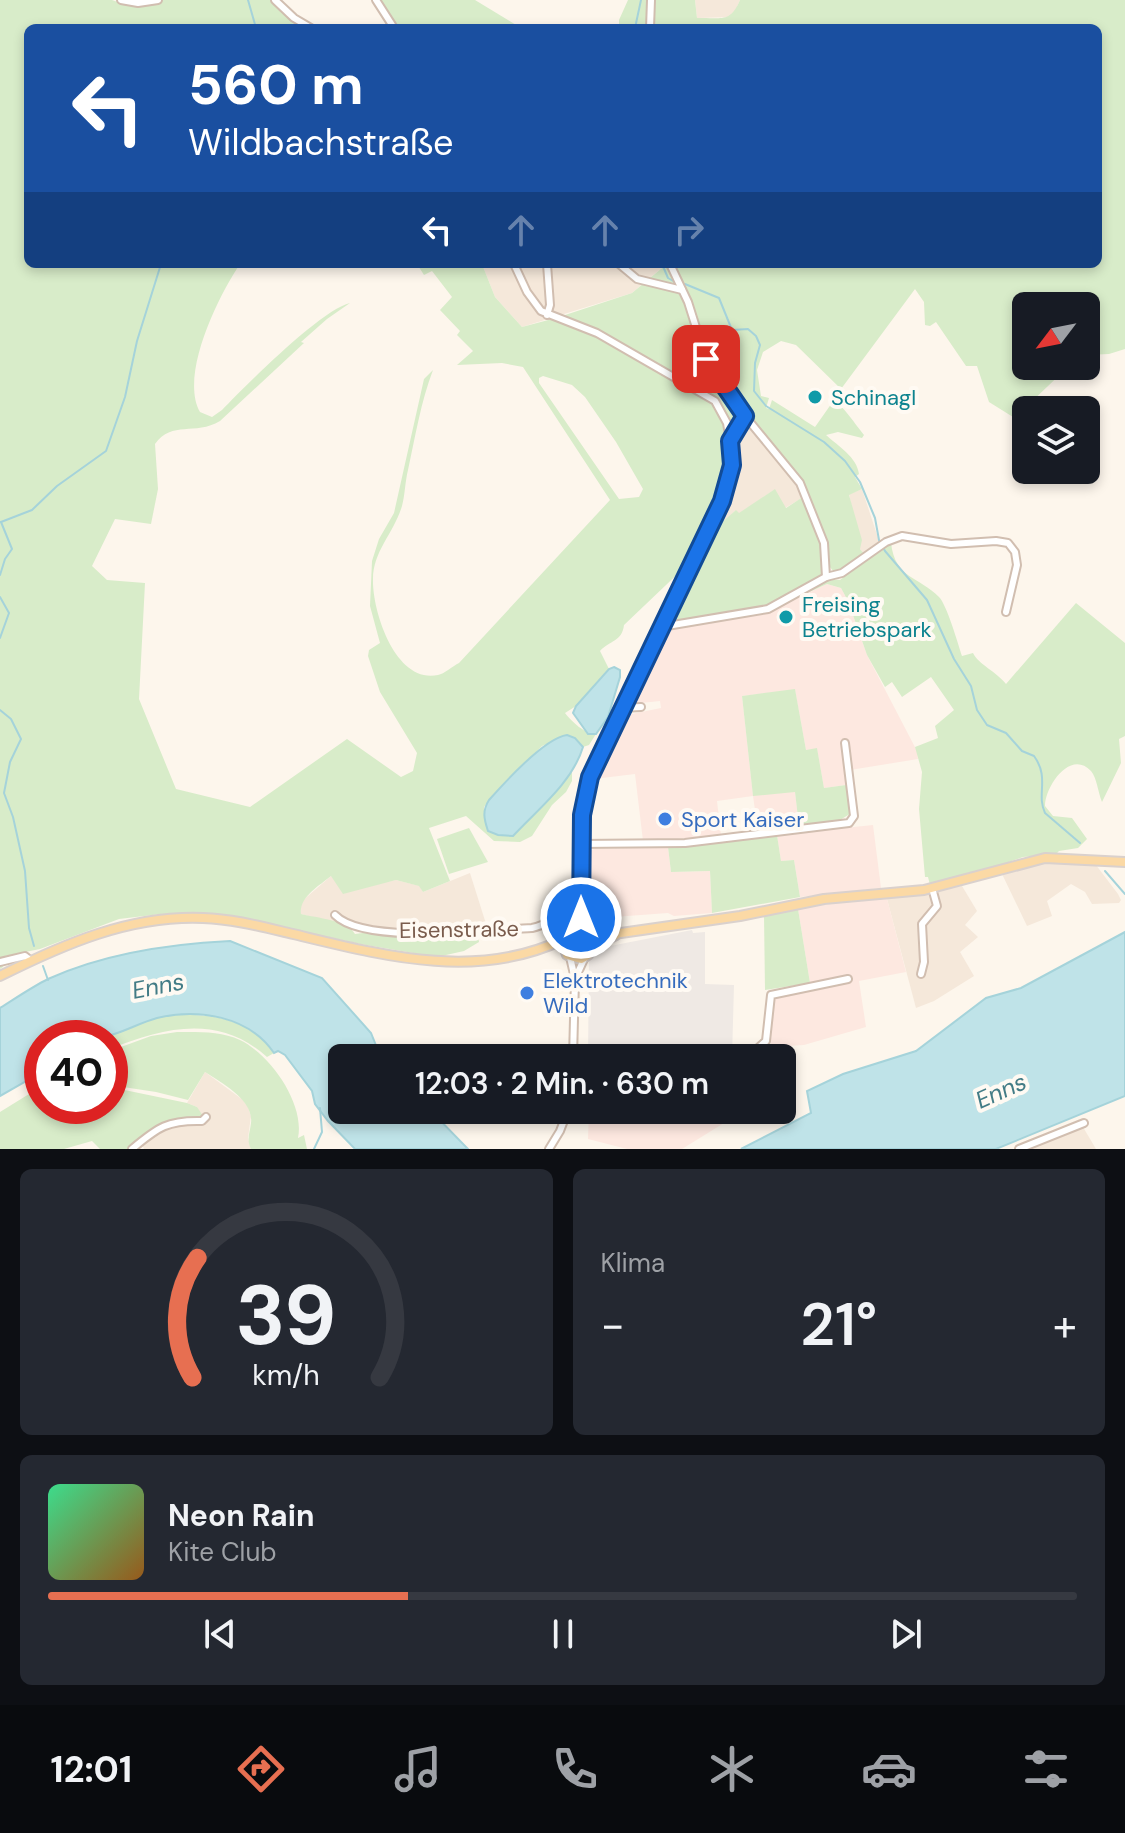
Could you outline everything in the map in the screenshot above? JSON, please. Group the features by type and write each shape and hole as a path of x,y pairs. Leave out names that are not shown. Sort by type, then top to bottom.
{"main road":[{"path":"538,952 562,940 575,927 588,932 621,933 740,916 824,899 932,888 1045,858 1125,862"},
{"path":"0,976 66,945 116,927 178,918 250,923 370,952 427,961 487,961 538,952 585,957 593,946 621,933"},
{"path":"588,932 593,946"},
{"path":"562,940 567,954"}],"street":[{"path":"121,0 138,3 158,0"},
{"path":"275,0 304,24"},
{"path":"376,0 391,24"},
{"path":"650,24 651,0"},
{"path":"516,268 534,303 547,315 597,333 709,396 724,414 730,441 732,465 728,485 590,777 580,844 582,909 575,927"},
{"path":"547,268 550,305 547,315"},
{"path":"624,268 637,279 682,290"},
{"path":"672,268 694,317 706,359 745,416 800,483 824,543 826,577"},
{"path":"730,441 745,416"},
{"path":"661,627 758,612 790,599 826,577 842,573 886,542 910,536 951,544 1008,543 1015,552 1017,565 1006,612"},
{"path":"621,708 641,707"},
{"path":"580,844 685,843 849,823 854,816 845,743"},
{"path":"921,974 924,962 922,924 937,906 932,888"},
{"name":"Eisenstraße","path":"335,915 343,922 355,925 431,935 532,928 582,909"},
{"path":"581,918 588,932"},
{"path":"567,954 575,979 573,1044"},
{"path":"0,962 25,956 31,961"},
{"path":"575,979 585,957"},
{"path":"763,1044 766,1041 771,995 848,979"},
{"path":"132,1149 167,1124 184,1120 202,1121 206,1117"},
{"path":"1019,1149 1084,1123"},
{"path":"549,1149 563,1124"}],"shaded area":[{"path":"695,0 740,0 734,14 729,17 697,18"},
{"path":"484,268 662,268 632,293 522,327 495,297"},
{"path":"744,420 782,455 809,494 785,508 774,490 739,514 735,511 720,525 715,521 726,498 734,447"},
{"path":"862,489 880,544 865,555 860,549 849,494"},
{"path":"827,584 841,588 848,601 867,655 917,751 918,759 844,771 846,785 824,788 817,749 806,750 795,690 742,696 753,795 795,791 799,826 758,831 753,796 717,801 721,836 643,841 635,774 594,779 622,716 661,708 660,701 636,703 632,697 662,635 678,627 766,612"},
{"path":"873,825 881,888 800,897 794,860 781,861 777,835"},
{"path":"668,847 671,872 710,871 712,913 614,917 596,912 592,907 585,862 588,852 594,849"},
{"path":"1073,861 1096,865 1118,894 1119,903 1092,904 1085,892 1071,884 1047,901 1052,916 1027,926 1002,874 1028,865"},
{"path":"470,873 487,927 408,933 354,922 351,928 301,914 301,902 331,876 387,882 396,880 420,886 423,892"},
{"path":"962,886 977,911 965,925 978,937 960,952 974,976 934,1001 916,1008 887,899"},
{"path":"887,899 906,972 859,981 866,1027 804,1045 771,1044 771,1002 775,997 849,981 810,983 798,909"},
{"path":"692,930 693,933 705,932 705,984 734,985 732,1044 588,1044 589,957 605,947"},
{"path":"205,1072 248,1107 251,1149 144,1149 142,1144 147,1134 175,1120 200,1120 197,1107 187,1103"},
{"path":"1080,1122 1096,1149 1015,1149"},
{"path":"589,1124 722,1124 682,1149 627,1149 588,1139"}],"green space":[{"path":"0,0 112,0 138,5 163,0 273,0 284,14 300,24 24,24 24,268 238,268 204,336 194,378 200,412 212,417 303,333 337,308 350,303 301,342 304,343 220,421 202,428 169,432 155,444 158,489 151,524 115,519 92,566 107,580 145,583 139,699 176,789 250,807 347,739 401,777 413,771 417,753 380,692 368,656 369,650 380,643 370,606 372,561 379,539 394,513 424,379 433,370 419,420 402,506 376,560 373,579 377,608 389,642 398,657 410,668 423,675 438,675 459,663 610,500 523,367 502,363 457,365 473,351 457,335 460,331 440,310 452,297 432,271 424,275 420,268 484,268 495,297 522,327 552,319 583,330 711,400 723,419 728,438 724,477 687,565 624,625 618,638 600,651 609,669 576,706 565,713 583,730 596,734 589,745 583,747 567,735 542,746 484,807 484,817 513,836 572,772 572,781 566,792 552,805 532,836 520,842 494,841 466,816 429,828 450,881 423,892 419,886 396,880 343,894 331,876 311,892 301,908 301,914 339,923 355,934 370,932 411,937 471,935 478,937 479,942 464,951 437,957 360,944 228,915 161,914 119,919 40,949 5,956 0,969","holes":["543,376 572,385 585,397 643,489 639,497 619,499 539,383 539,378"]},
{"path":"381,0 475,0 514,24 395,24"},
{"path":"628,0 695,0 697,18 719,18 732,13 740,0 1125,0 1125,349 1100,354 1100,292 1012,292 1012,380 1054,380 1038,396 1012,396 1012,416 989,402 977,366 966,366 936,322 925,325 924,302 915,289 841,389 796,345 781,341 763,352 757,370 761,396 769,398 766,408 769,409 772,400 815,427 834,400 864,435 862,438 838,432 826,435 846,452 858,468 859,474 855,477 862,489 849,495 862,540 860,549 865,555 835,573 829,566 824,568 814,583 777,603 667,624 715,521 720,524 736,510 739,513 775,489 786,508 809,493 798,475 748,417 734,447 725,413 714,397 594,328 559,317 632,293 662,268 1102,268 1102,24 619,24"},
{"path":"891,543 893,555 903,571 932,590 942,601 962,656 973,653 1006,684 1076,603 1125,643 1125,736 1119,739 1121,763 1102,802 1095,778 1083,765 1067,767 1060,773 1046,798 1045,806 1053,816 1072,818 1087,839 1078,848 1023,857 969,876 930,885 928,877 925,877 919,809 922,772 915,747 938,738 935,726 954,710 931,677 902,697 892,682 885,687 867,655 841,588 827,584 776,607 815,585 840,580"},
{"path":"795,689 806,750 817,748 824,788 846,785 850,814 838,821 799,826 795,792 753,796 742,696"},
{"path":"469,828 488,862 449,874 437,839"},
{"path":"777,835 781,861 794,860 800,897 712,913 710,871 671,872 668,847"},
{"path":"798,909 810,983 765,990 764,916"},
{"path":"201,1015 229,1020 254,1032 274,1053 267,1057 249,1043 211,1030 171,1031 128,1042 128,1028 156,1018"},
{"path":"177,1032 209,1033 233,1037 252,1047 274,1069 291,1096 299,1125 298,1138 304,1135 307,1149 251,1149 251,1115 247,1107 236,1093 205,1072 188,1100 128,1088 128,1044 151,1036"},
{"path":"128,1091 187,1103 197,1107 203,1116 200,1120 180,1121 162,1127 129,1149 100,1149 92,1141 64,1149 0,1149 0,1112 24,1097 24,1124 128,1124"}],"water":[{"path":"614,667 620,670 620,677 608,717 596,734 588,734 573,713 576,706"},
{"path":"567,735 583,747 563,784 513,836 488,831 484,815 489,800 537,752"},
{"name":"Enns","path":"1125,932 1125,1096 996,1149 741,1149 790,1124 796,1124 796,1121 811,1113 807,1091 843,1074 916,1051 986,998 1021,988"},
{"name":"Enns","path":"230,941 322,978 371,1033 375,1044 328,1044 328,1121 315,1104 312,1091 285,1055 278,1051 274,1053 263,1040 237,1023 205,1015 173,1015 128,1029 128,1020 24,1020 24,1082 0,1096 0,1008 48,979 70,970 114,956"},
{"path":"331,1124 444,1124 468,1149 355,1149"}],"waterway":[{"path":"248,0 255,24"},
{"path":"636,24 641,0"},
{"path":"1,522 32,510 57,486 106,451 125,397 137,341 160,268"},
{"path":"664,268 668,278 675,282"},
{"path":"685,284 719,298 732,330 748,329 756,336 760,345 755,363 754,391 766,406 824,442 845,461 860,482 875,518 879,540 927,600 954,659 971,686 977,710 987,725 1006,733 1022,751 1034,756 1041,772 1045,813 1080,843"},
{"path":"0,575 12,549 1,522"},
{"path":"0,597 9,613 0,638"},
{"path":"0,710 11,719 21,739 10,762 4,793 13,817 25,871 29,928 34,946"},
{"path":"1105,871 1125,894"},
{"path":"43,966 48,980"},
{"path":"314,1149 322,1132 320,1108"}],"place":[{"name":"Schinagl","path":"815,397"},
{"name":"Freising Betriebspark","path":"786,617"},
{"name":"Sport Kaiser","path":"665,819"},
{"name":"Elektrotechnik Wild","path":"527,993"}],"route":[{"path":"581,918 580,844 586,789 601,750 722,501 732,465 730,441 745,416 706,359"}]}
